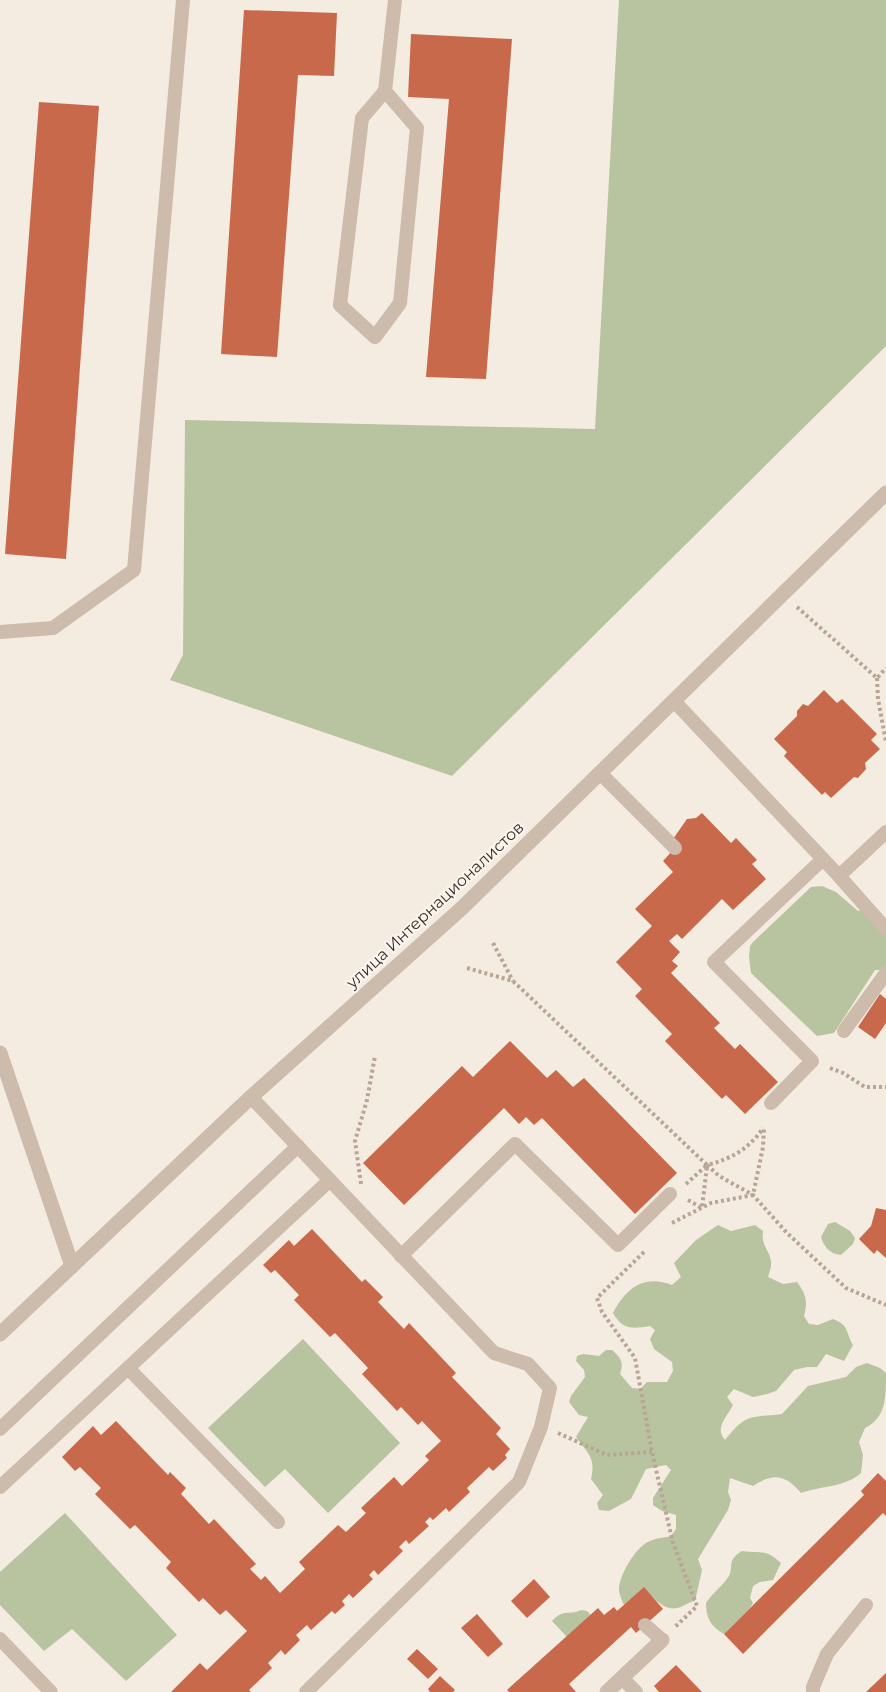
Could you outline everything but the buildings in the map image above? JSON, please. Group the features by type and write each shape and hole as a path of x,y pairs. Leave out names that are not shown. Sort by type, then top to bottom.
{"street":[{"name":"улица Интернационалистов","path":"0,1334 251,1097 462,908 886,493"},
{"path":"0,1053 72,1266"},
{"path":"607,1692 662,1640"}],"lane":[{"path":"0,632 53,628 134,570 183,0"},
{"path":"386,91 417,128 400,303 375,337 340,305 362,118 386,91 395,0"},
{"path":"674,701 840,876 886,929"},
{"path":"600,773 675,848"},
{"path":"840,876 886,832"},
{"path":"771,1103 812,1061 714,962 823,859"},
{"path":"844,1031 885,978"},
{"path":"251,1097 494,1353 528,1364 550,1388 541,1427 519,1482 306,1692"},
{"path":"401,1256 515,1144 618,1245 670,1194"},
{"path":"0,1429 298,1146"},
{"path":"0,1487 330,1180"},
{"path":"128,1368 278,1522"},
{"path":"813,1692 827,1654 866,1605"},
{"path":"645,1625 662,1640"},
{"path":"0,1639 51,1692"},
{"path":"622,1678 636,1692"}],"path":[{"path":"784,593 877,678"},
{"path":"886,668 877,678 878,699 886,742"},
{"path":"493,943 513,981 718,1176 753,1195 788,1233 846,1288 886,1305"},
{"path":"467,968 513,981"},
{"path":"362,1214 361,1179 355,1141 367,1100 375,1056"},
{"path":"812,1061 843,1073 865,1088 886,1087"},
{"path":"670,1194 685,1185 707,1165 726,1161 754,1142 771,1117 771,1103"},
{"path":"753,1195 763,1148 764,1127"},
{"path":"702,1208 707,1165"},
{"path":"669,1225 711,1203 753,1195"},
{"path":"645,1250 597,1298 602,1312 635,1358 652,1452 673,1543 697,1606 662,1640"},
{"path":"541,1427 607,1455 652,1452"}],"green space":[{"path":"619,0 886,0 886,346 452,776 170,680 183,655 185,420 595,429"},
{"path":"822,886 836,892 858,911 861,910 886,929 886,966 882,970 875,970 834,1033 817,1036 751,973 749,957 750,946 753,942 811,887"},
{"path":"835,1222 850,1231 855,1238 853,1244 841,1255 828,1249 821,1237 828,1224"},
{"path":"718,1225 731,1231 755,1225 763,1231 764,1244 771,1261 768,1277 783,1284 797,1282 805,1298 804,1316 809,1324 818,1325 833,1319 845,1327 853,1345 844,1361 826,1354 817,1367 794,1370 776,1391 753,1397 734,1389 727,1397 733,1405 721,1427 725,1440 749,1418 782,1414 808,1386 846,1377 856,1367 867,1363 886,1373 883,1406 877,1419 865,1428 859,1442 863,1455 861,1473 855,1478 801,1493 784,1479 773,1477 753,1486 730,1478 728,1492 731,1500 728,1510 698,1559 702,1570 695,1601 677,1608 667,1607 658,1602 644,1588 624,1605 619,1593 619,1585 633,1556 643,1545 671,1536 676,1529 676,1515 662,1511 653,1505 653,1498 671,1470 666,1465 646,1469 631,1499 609,1511 599,1510 597,1503 603,1495 591,1479 590,1456 576,1437 588,1417 579,1415 569,1402 585,1377 584,1370 576,1361 577,1356 583,1354 599,1356 606,1350 612,1350 621,1360 620,1374 632,1388 640,1389 647,1382 667,1382 673,1371 672,1362 654,1349 650,1339 655,1330 650,1326 628,1327 620,1323 613,1313 630,1290 644,1282 653,1281 672,1285 681,1277 674,1263 696,1240"},
{"path":"303,1339 400,1443 328,1513 285,1469 265,1487 208,1428"},
{"path":"65,1513 177,1635 126,1681 72,1629 44,1651 0,1605 0,1572"},
{"path":"742,1551 767,1553 781,1563 773,1580 760,1582 753,1586 750,1598 753,1603 750,1608 724,1634 710,1622 706,1603 727,1580 732,1560"},
{"path":"581,1610 591,1615 567,1637 552,1621 563,1613"}]}
